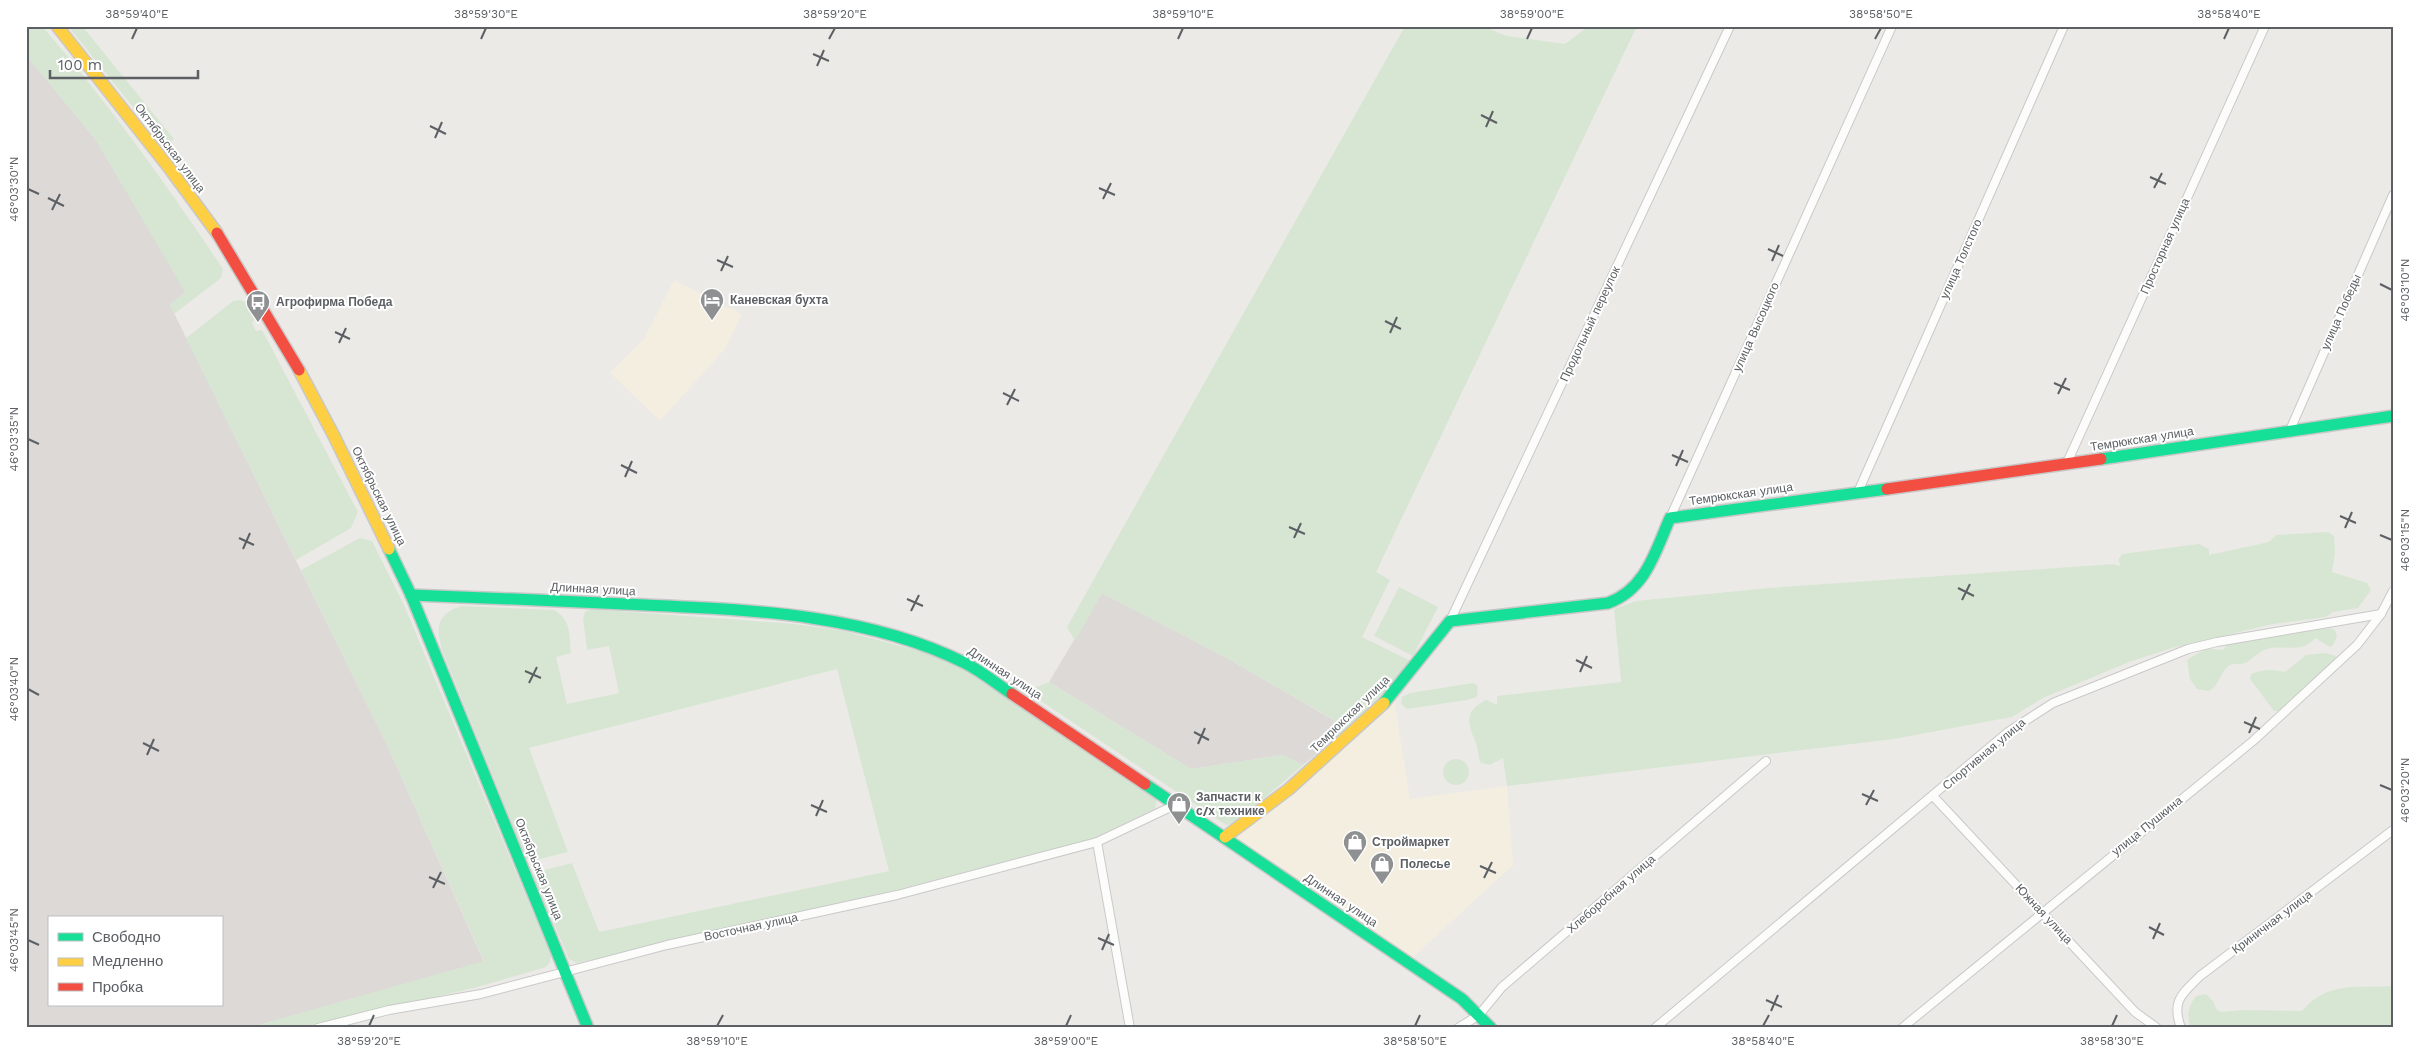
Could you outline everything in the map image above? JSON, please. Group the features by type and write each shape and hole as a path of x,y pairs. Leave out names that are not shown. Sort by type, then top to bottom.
{"street":[{"name":"Октябрьская улица","path":"57,26 170,170 242,272 285,344 334,436 411,594 588,1028"},
{"name":"Продольный переулок","path":"1450,621 1730,26"},
{"name":"улица Высоцкого","path":"1670,518 1892,26"},
{"name":"улица Толстого","path":"1858,492 2064,26"},
{"name":"Просторная улица","path":"2066,465 2265,26"},
{"name":"улица Победы","path":"2290,430 2393,195"},
{"name":"Темрюкская улица","path":"1670,518 2066,465 2393,416"},
{"path":"1450,621 1608,602 1625,598 1641,582 1670,518"},
{"name":"улица Пушкина","path":"1902,1028 2253,741 2357,645 2381,614 2393,591"},
{"name":"Длинная улица","path":"411,594 695,607 806,617 871,629 914,642 966,663 1177,804 1435,980 1480,1015 1491,1028"},
{"name":"Спортивная улица","path":"1655,1028 2024,720 2080,691 2157,660 2217,642 2381,614"},
{"name":"Темрюкская улица","path":"1225,837 1289,789 1380,707 1450,621"},
{"name":"Хлеборобная улица","path":"1458,1028 1480,1015 1502,987 1766,760"},
{"name":"Южная улица","path":"1933,796 2135,1012 2157,1028"},
{"name":"Восточная улица","path":"318,1028 389,1010 481,994 666,945 897,895 1097,842 1177,804"},
{"name":"Криничная улица","path":"2181,1028 2176,1012 2177,1003 2180,997 2200,976 2393,830"},
{"path":"1097,842 1130,1028"}],"shaded area":[{"path":"26,55 96,140 186,292 170,305 389,749 484,962 248,1028 26,1028"},
{"path":"674,280 742,314 725,349 660,421 610,373 644,339"},
{"path":"1102,593 1227,658 1335,721 1321,750 1303,765 1283,755 1191,769 1049,682"},
{"path":"1394,699 1410,799 1507,786 1513,865 1412,958 1234,837 1308,779"}],"green space":[{"path":"26,26 42,26 66,55 136,145 223,269 221,278 174,314 170,305 185,292 96,140 26,55"},
{"path":"68,26 82,26 174,139 165,147"},
{"path":"1405,26 1481,26 1507,36 1565,44 1589,26 1637,26 1376,572 1390,580 1362,637 1411,661 1368,708 1321,750 1334,720 1227,658 1102,593 1075,641 1067,627"},
{"path":"240,300 246,302 255,318 252,323 256,331 262,330 358,512 351,528 296,560 186,338 233,301"},
{"path":"2328,532 2334,536 2335,553 2332,572 2367,583 2371,590 2358,608 2333,612 2326,617 2273,624 2172,648 2129,662 2043,698 2012,717 1894,739 1507,786 1503,758 1490,765 1481,763 1471,730 1469,719 1474,709 1486,700 1497,705 1497,696 1621,682 1614,609 1636,601 1769,588 2113,564 2121,566 2118,560 2122,554 2199,544 2209,549 2209,555 2269,542 2276,535"},
{"path":"360,538 372,541 404,605 551,956 550,962 546,967 478,987 300,1028 248,1028 484,961 389,749 301,570"},
{"path":"1399,587 1438,607 1413,656 1374,636"},
{"path":"461,606 554,610 560,614 569,628 570,640 571,653 556,657 567,704 619,693 609,646 587,650 583,619 585,612 591,609 795,624 844,631 941,657 960,667 1151,791 1156,799 1155,809 1092,839 896,890 577,963 569,959 533,875 537,872 572,863 599,932 889,871 837,669 529,748 568,852 532,861 526,858 442,650 439,628 442,618 447,613"},
{"path":"2329,628 2335,630 2337,636 2330,647 2315,638 2304,646 2264,650 2245,663 2230,665 2226,668 2215,686 2208,691 2197,689 2190,679 2187,660 2207,648 2223,650 2228,643"},
{"path":"2325,653 2336,656 2335,660 2282,711 2274,711 2250,679 2251,674 2264,670 2285,672 2306,655"},
{"path":"1049,682 1191,769 1283,755 1303,765 1234,824 1226,825 1026,691"},
{"path":"1473,683 1478,686 1477,697 1467,700 1407,709 1401,704 1402,697 1410,693"},
{"path":"1456,759 1466,762 1469,772 1466,782 1456,785 1446,782 1443,772 1446,762"},
{"path":"2393,986 2393,1028 2191,1028 2188,1015 2191,1004 2196,996 2206,994 2213,1001 2217,1010 2222,1012 2242,1010 2302,1011 2312,1001 2332,990"}],"traffic: fast":[{"path":"2101,459 2393,416"},
{"path":"1384,703 1450,621 1608,603 1621,597 1632,589 1648,568 1670,518 1887,489"},
{"path":"389,549 411,595 588,1028"},
{"path":"411,595 727,609 849,624 889,634 928,647 971,666 1012,694"},
{"path":"1145,784 1462,999 1491,1028"}],"traffic: slow":[{"path":"57,26 170,169 217,233"},
{"path":"299,370 334,436 389,549"},
{"path":"1225,837 1289,789 1384,703"}],"traffic: jam":[{"path":"217,233 299,370"},
{"path":"1887,489 2101,459"},
{"path":"1012,694 1145,784"}],"place":[{"name":"Каневская бухта","path":"712,321"},
{"name":"Агрофирма Победа","path":"258,323"},
{"name":"Запчасти к с/х технике","path":"1179,825"},
{"name":"Строймаркет","path":"1355,863"},
{"name":"Полесье","path":"1382,885"}]}
